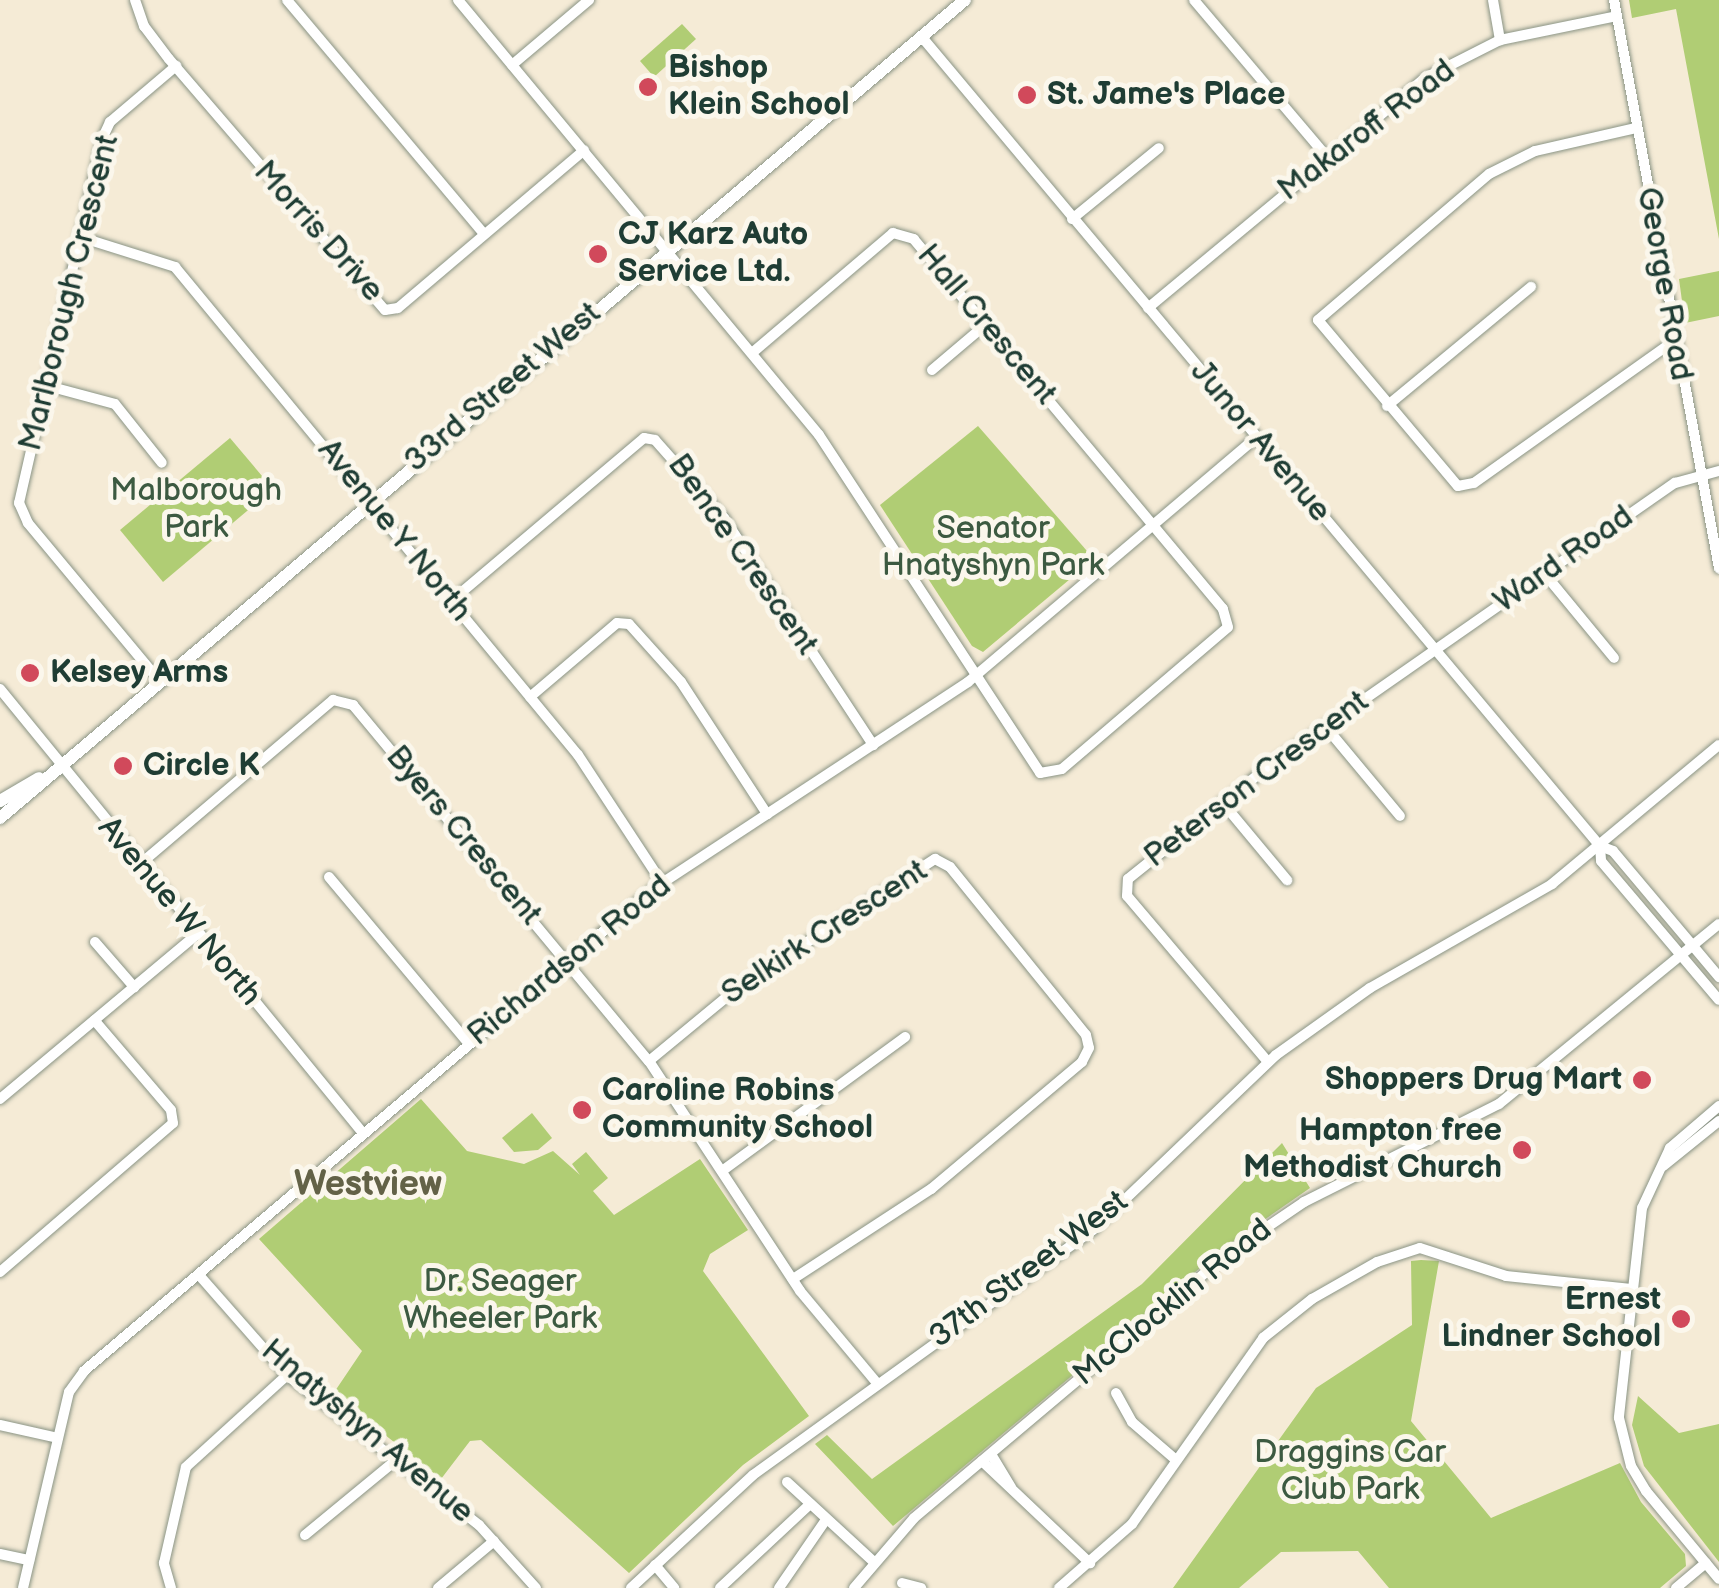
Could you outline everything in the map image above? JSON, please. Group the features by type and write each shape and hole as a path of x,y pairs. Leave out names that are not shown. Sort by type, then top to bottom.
{"main road":[{"name":"33rd Street West","path":"0,818 158,678 964,0"},
{"name":"33rd Street West","path":"0,801 42,777"}],"street":[{"name":"Morris Drive","path":"135,0 144,26 380,308 398,308 584,150"},
{"path":"288,0 484,234"},
{"path":"458,0 826,445 976,675"},
{"path":"512,64 590,0"},
{"path":"1194,0 1327,157"},
{"path":"1493,0 1500,40"},
{"name":"George Road","path":"1614,0 1697,475 1719,568"},
{"name":"Makaroff Road","path":"1148,308 1425,78 1500,40 1617,16"},
{"name":"Junor Avenue","path":"921,36 1600,846 1613,852 1719,977"},
{"name":"Marlborough Crescent","path":"158,678 28,523 19,503 110,122 176,66"},
{"path":"1636,128 1546,148 1489,174 1319,314 1324,332 1452,484 1474,483 1675,340"},
{"path":"1072,219 1159,148"},
{"name":"Hall Crescent","path":"752,353 899,232 914,239 1223,609 1228,627 1062,770 1040,773 976,675"},
{"name":"Avenue Y North","path":"80,237 175,266 584,763 662,883"},
{"path":"1387,406 1531,287"},
{"path":"932,370 985,325"},
{"path":"48,386 115,404 162,463"},
{"name":"Bence Crescent","path":"450,602 644,438 655,440 724,518 872,745"},
{"name":"Richardson Road","path":"23,1588 58,1438 78,1377 362,1132 662,883 976,675 1256,438"},
{"name":"Ward Road","path":"1434,650 1675,482 1719,471"},
{"path":"1544,574 1614,658"},
{"path":"530,698 617,623 629,624 681,682 767,814"},
{"name":"Peterson Crescent","path":"1268,1062 1124,889 1132,874 1222,802 1434,650"},
{"name":"Avenue W North","path":"0,689 139,865 362,1132"},
{"name":"Byers Crescent","path":"139,865 339,699 352,705 649,1061 792,1279 877,1384"},
{"path":"1325,726 1400,816"},
{"name":"37th Street West","path":"631,1588 752,1475 1093,1230 1268,1062 1358,996 1541,891 1719,744"},
{"path":"1222,802 1287,880"},
{"name":"Junor Avenue","path":"1600,846 1602,860 1719,1000"},
{"name":"Selkirk Crescent","path":"649,1061 740,986 935,860 950,867 1086,1035 1089,1048 1082,1062 931,1189 792,1279"},
{"path":"329,877 468,1044"},
{"name":"McClocklin Road","path":"854,1588 873,1561 986,1457 1259,1230 1499,1104 1719,924"},
{"path":"0,1099 197,934"},
{"path":"95,942 134,987"},
{"path":"0,1272 173,1124 171,1110 94,1020"},
{"path":"722,1171 906,1037"},
{"path":"1719,1106 1670,1148 1636,1226 1623,1442 1646,1491 1719,1579"},
{"path":"1662,1167 1719,1121"},
{"path":"1058,1588 1122,1536 1271,1332 1312,1298 1396,1254 1420,1248 1506,1276 1630,1289"},
{"name":"Hnatyshyn Avenue","path":"199,1275 288,1375 494,1540 536,1588"},
{"path":"171,1588 164,1563 186,1467 288,1375"},
{"path":"1116,1394 1132,1422 1176,1459"},
{"path":"0,1425 58,1438"},
{"path":"986,1457 1011,1487 1090,1563"},
{"path":"305,1535 396,1460"},
{"path":"786,1482 873,1561"},
{"path":"720,1588 809,1505"},
{"path":"780,1588 825,1521"},
{"path":"438,1588 494,1540"},
{"path":"0,1554 29,1560"},
{"path":"1676,1588 1706,1563"},
{"path":"654,1565 674,1588"},
{"path":"902,1582 921,1588"}],"green space":[{"path":"1629,0 1719,0 1719,239 1676,9 1632,18"},
{"path":"682,24 696,39 654,77 640,61"},
{"path":"1719,271 1719,316 1685,323 1679,279"},
{"name":"Senator Hnatyshyn Park","path":"978,426 1094,559 983,652 972,646 880,505"},
{"name":"Malborough Park","path":"230,438 273,489 163,582 120,530"},
{"name":"Dr. Seager Wheeler Park","path":"421,1099 467,1151 524,1164 553,1151 580,1175 572,1164 586,1152 608,1178 593,1191 614,1215 700,1159 748,1230 710,1254 703,1271 809,1416 743,1465 629,1573 481,1440 470,1441 441,1479 333,1394 362,1351 259,1239"},
{"path":"532,1113 552,1138 538,1150 514,1152 502,1138"},
{"path":"1282,1143 1310,1188 1225,1247 893,1526 815,1444 827,1435 872,1479 1142,1284"},
{"name":"Draggins Car Club Park","path":"1411,1261 1439,1261 1411,1421 1491,1518 1620,1463 1641,1502 1685,1554 1686,1566 1660,1588 1389,1588 1358,1551 1281,1552 1239,1588 1173,1588 1316,1388 1412,1325"},
{"path":"1638,1396 1679,1433 1719,1424 1719,1562 1644,1466 1632,1425"}],"place":[{"name":"Bishop Klein School","path":"648,87"},
{"name":"St. Jame's Place","path":"1027,95"},
{"name":"CJ Karz Auto Service Ltd.","path":"598,254"},
{"name":"Kelsey Arms","path":"30,673"},
{"name":"Circle K","path":"123,766"},
{"name":"Shoppers Drug Mart","path":"1642,1080"},
{"name":"Caroline Robins Community School","path":"582,1110"},
{"name":"Hampton free Methodist Church","path":"1522,1150"},
{"name":"Ernest Lindner School","path":"1681,1319"}],"district":[{"name":"Westview","path":"368,1185"}]}
